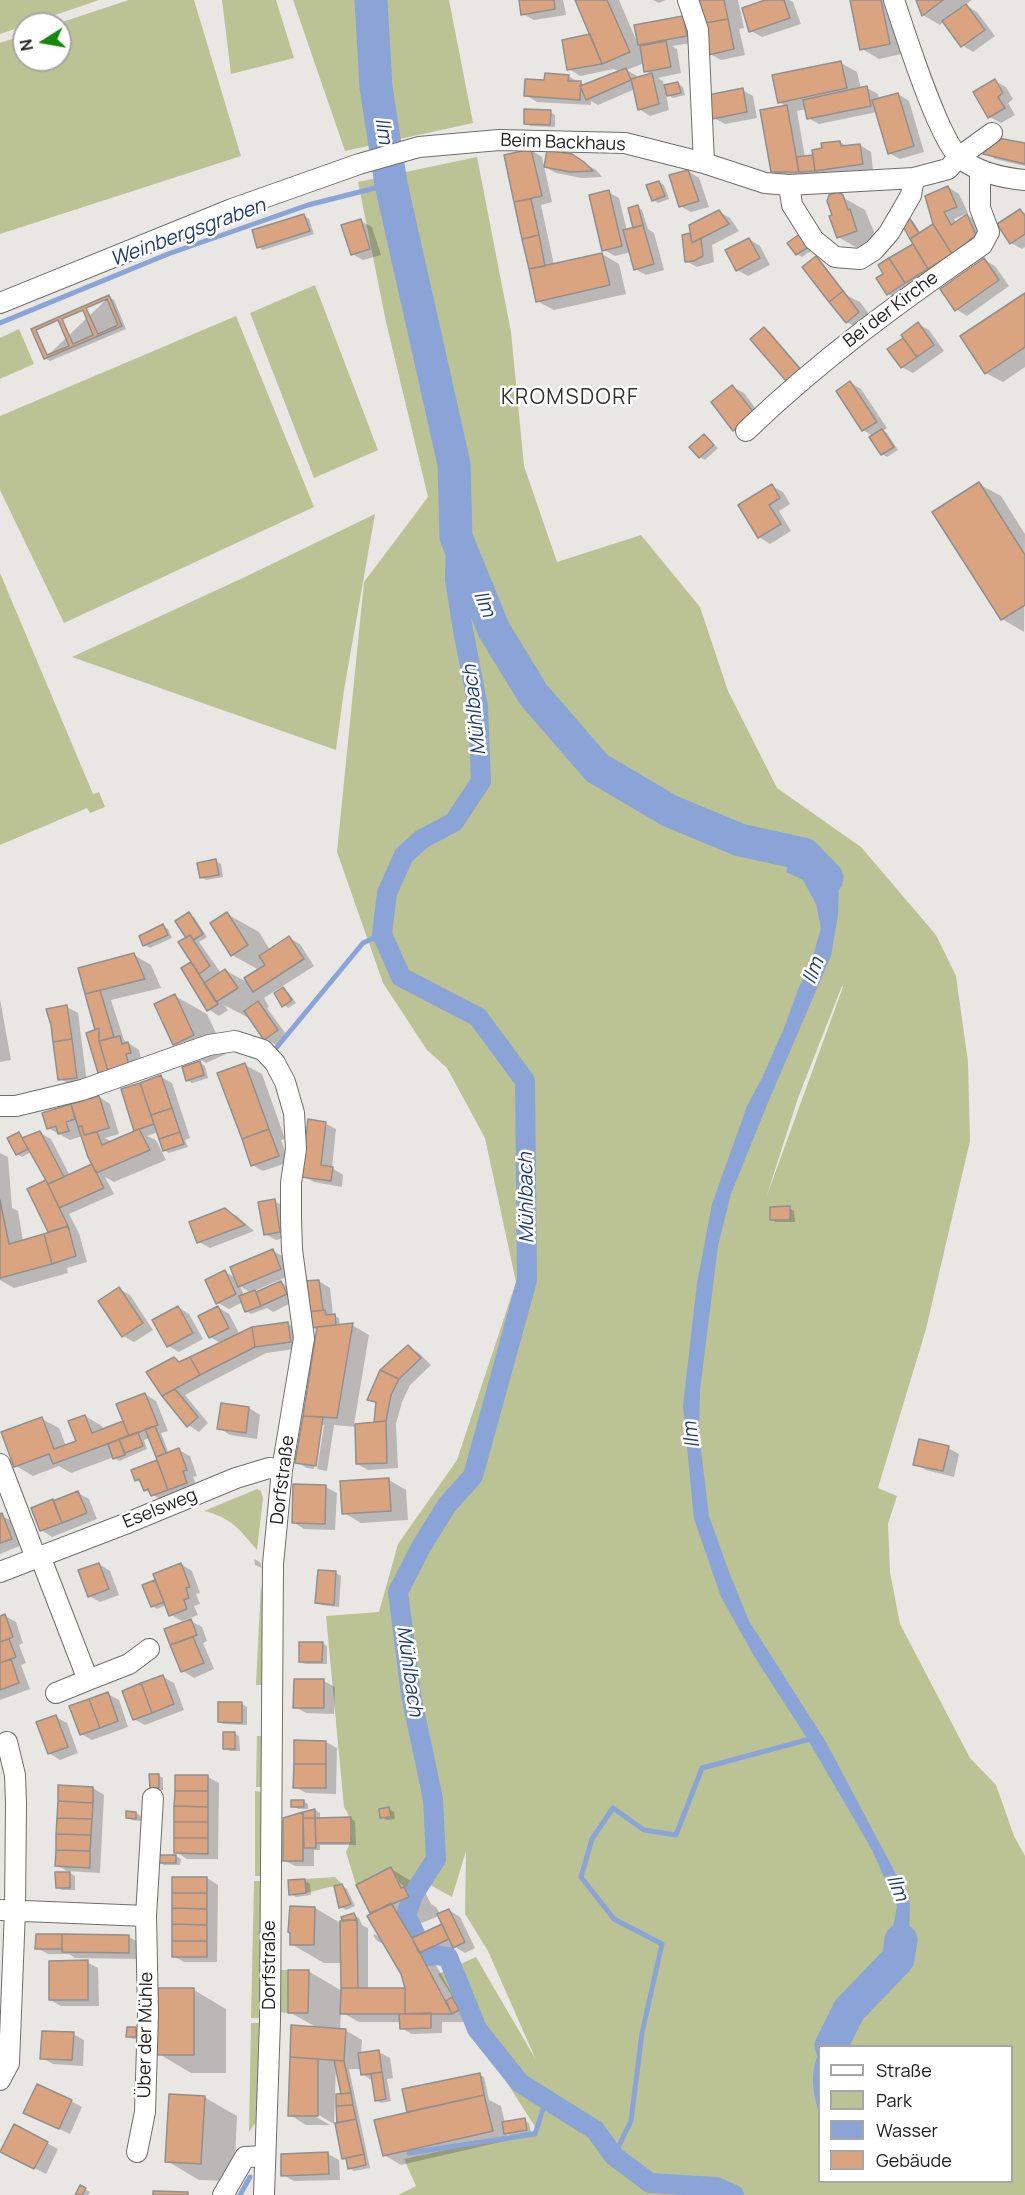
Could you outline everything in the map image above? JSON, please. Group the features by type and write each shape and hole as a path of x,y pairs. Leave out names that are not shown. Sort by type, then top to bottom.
{"street":[{"path":"687,0 698,30 704,163 765,183 789,185 914,178 948,169 959,157 992,133"},
{"path":"894,0 936,114 948,141 959,157 980,171 995,176 1025,180"},
{"name":"Beim Backhaus","path":"0,303 221,213 359,164 419,147 499,140 625,142 704,163"},
{"name":"Bei der Kirche","path":"746,431 791,388 879,317 982,245 989,232 980,208 980,171"},
{"path":"789,185 792,205 814,240 836,257 860,259 874,250 889,233 911,195 914,178"},
{"name":"Dorfstraße","path":"0,1106 16,1106 82,1090 209,1045 235,1041 263,1050 275,1063 285,1082 294,1113 296,1149 291,1183 292,1250 304,1338 282,1470 273,1564 270,1991 264,2195"},
{"path":"0,1464 88,1680"},
{"name":"Eselsweg","path":"0,1572 236,1478 269,1467 282,1470"},
{"path":"56,1693 129,1664 148,1649"},
{"path":"0,2080 9,2063 8,1910 16,1803 15,1775 7,1742"},
{"name":"Über der Mühle","path":"137,2152 145,2112 148,2013 146,1916 153,1798"},
{"path":"8,1910 146,1916"},
{"path":"224,2195 245,2157 265,2156"}],"green space":[{"path":"0,0 99,0 64,12 12,12 12,30 0,34"},
{"path":"129,0 194,0 241,156 0,234 0,43 12,39 12,72 72,72 72,19"},
{"path":"222,0 276,0 294,58 231,74"},
{"path":"293,0 449,0 473,123 345,151"},
{"path":"477,157 511,332 524,466 557,562 641,535 700,607 728,691 777,788 861,847 936,935 956,976 968,1062 970,1141 926,1329 878,1488 897,1496 888,1524 890,1572 900,1624 970,1758 996,1785 1014,1836 1025,1856 1025,2195 398,2195 416,2186 404,2159 537,2130 438,1974 476,1957 536,2060 488,1951 465,1914 466,1851 452,1897 416,1877 407,1889 400,1883 391,1868 356,1885 346,1852 352,1830 350,1818 344,1807 326,1616 379,1612 398,1544 457,1460 516,1282 485,1138 447,1068 427,1050 383,983 337,852 364,582 428,497 386,322 358,182","holes":["843,987 766,1198 798,1098"]},
{"path":"315,285 378,450 314,478 250,313"},
{"path":"236,316 314,507 64,623 0,490 0,416"},
{"path":"19,329 34,364 0,379 0,338"},
{"path":"375,514 344,690 336,750 72,657 247,576"},
{"path":"0,573 93,794 99,792 105,807 90,813 87,808 0,845"},
{"path":"257,1489 261,1491 263,1498 257,1550 240,1530 228,1521 204,1511"},
{"path":"261,1584 265,1685 256,1685"},
{"path":"257,1736 265,1736 263,1787 256,1787"},
{"path":"255,1791 264,1792 263,1876 255,1876"},
{"path":"335,1877 342,1884 306,1893 305,1879"},
{"path":"254,1881 262,1881 260,2018 251,2018"},
{"path":"278,1970 288,1970 288,2013 279,2012"},
{"path":"251,2023 260,2023 258,2119 249,2132"}],"water":[{"path":"795,845 811,852 839,883 838,915 831,956 731,1194 718,1246 700,1390 699,1434 709,1516 749,1621 826,1742 910,1904 909,1934 902,1956 878,1998 858,2005 836,2045 821,2045 830,2027 848,2004 858,1996 875,1989 887,1962 897,1906 872,1850 808,1740 754,1656 721,1597 694,1519 683,1406 697,1283 712,1204 747,1106 762,1078 811,963 821,928 816,904 803,880 786,872"},
{"path":"818,2054 818,2109 813,2082"}],"building":[{"path":"519,0 554,0 555,9 521,15"},
{"path":"575,0 607,0 630,52 602,64"},
{"path":"699,0 724,0 728,19 705,23"},
{"path":"765,0 784,0 790,18 749,32 742,8"},
{"path":"850,0 881,0 890,44 860,50"},
{"path":"916,0 943,0 922,16"},
{"path":"966,4 985,30 961,47 942,21"},
{"path":"683,16 687,36 638,45 634,25"},
{"path":"728,19 734,49 708,55 705,23"},
{"path":"590,34 602,64 567,70 562,40"},
{"path":"666,41 671,67 644,72 640,46"},
{"path":"841,61 847,88 778,103 772,75"},
{"path":"626,68 631,80 586,100 580,86"},
{"path":"545,73 569,75 568,81 581,81 580,100 524,96 525,79 544,80"},
{"path":"652,73 659,104 638,110 631,79"},
{"path":"995,79 1003,93 998,97 1005,108 988,118 973,92"},
{"path":"678,82 681,93 667,96 664,85"},
{"path":"867,86 871,106 807,119 803,100"},
{"path":"743,88 747,112 712,119 708,95"},
{"path":"898,93 914,146 888,154 872,100"},
{"path":"787,105 799,172 771,172 760,110"},
{"path":"524,109 551,110 550,125 524,124"},
{"path":"998,138 1025,143 1025,164 983,154"},
{"path":"840,141 841,146 860,144 863,164 815,171 812,150 822,148 821,143"},
{"path":"531,149 542,196 514,202 504,155"},
{"path":"547,150 572,154 593,171 570,172 544,167"},
{"path":"813,155 815,171 799,172 796,157"},
{"path":"688,170 699,201 679,207 669,175"},
{"path":"659,181 665,196 652,201 646,185"},
{"path":"948,186 957,207 944,212 951,225 967,214 976,235 952,254 933,224 925,196"},
{"path":"609,190 622,246 602,251 589,195"},
{"path":"838,192 843,195 848,210 850,209 857,231 837,238 829,216 832,215 827,201 829,195"},
{"path":"531,199 539,235 522,239 514,202"},
{"path":"638,205 643,225 633,228 628,208"},
{"path":"1020,209 1025,216 1025,234 1010,244 997,224"},
{"path":"719,210 729,224 692,243 689,225"},
{"path":"304,214 310,231 257,248 252,230"},
{"path":"908,216 919,233 910,239 900,221"},
{"path":"361,219 370,249 351,255 341,225"},
{"path":"933,224 952,254 928,269 910,239"},
{"path":"643,225 654,264 634,270 623,230"},
{"path":"690,233 692,243 701,238 703,256 694,261 685,262 682,235"},
{"path":"801,233 810,246 796,255 787,243"},
{"path":"539,235 545,266 529,269 522,239"},
{"path":"749,238 760,258 736,271 725,250"},
{"path":"913,244 928,269 905,283 889,258"},
{"path":"602,253 610,285 536,302 529,269"},
{"path":"816,256 843,291 829,302 802,267"},
{"path":"889,258 905,283 887,295 876,278 883,274 878,265"},
{"path":"984,258 999,280 955,311 940,289"},
{"path":"843,291 859,312 846,323 829,302"},
{"path":"1025,293 1025,347 985,374 960,336"},
{"path":"109,295 122,326 44,359 31,329"},
{"path":"107,299 118,325 98,334 86,308"},
{"path":"83,310 93,335 73,344 62,319"},
{"path":"58,320 69,346 47,355 36,330"},
{"path":"918,322 934,345 917,357 901,335"},
{"path":"764,327 801,370 787,382 750,339"},
{"path":"903,338 917,357 901,368 887,349"},
{"path":"850,381 877,422 862,431 836,391"},
{"path":"732,385 755,414 733,431 711,402"},
{"path":"882,429 894,447 881,455 869,437"},
{"path":"704,434 714,445 699,458 689,447"},
{"path":"979,482 1025,555 1025,605 1001,620 932,512"},
{"path":"772,484 780,498 769,505 781,524 758,538 738,505"},
{"path":"216,859 219,875 200,878 197,863"},
{"path":"189,912 203,934 193,940 190,935 186,938 175,921"},
{"path":"227,912 248,945 231,956 210,923"},
{"path":"163,924 168,935 143,946 139,936"},
{"path":"190,935 210,966 199,974 178,942"},
{"path":"289,936 304,959 253,992 244,978 265,965 259,956"},
{"path":"134,953 145,979 85,994 78,968"},
{"path":"191,962 218,1004 207,1011 181,968"},
{"path":"225,969 238,988 216,1002 204,983"},
{"path":"283,987 292,1000 282,1007 274,993"},
{"path":"100,990 114,1037 99,1041 99,1028 95,1030 85,994"},
{"path":"175,994 194,1035 173,1045 154,1004"},
{"path":"258,1001 278,1030 264,1040 244,1011"},
{"path":"67,1005 72,1039 53,1042 46,1009"},
{"path":"99,1028 99,1041 108,1071 98,1073 86,1033"},
{"path":"120,1036 122,1044 128,1042 131,1053 126,1054 129,1065 108,1071 99,1041"},
{"path":"72,1039 77,1078 58,1080 53,1042"},
{"path":"200,1061 204,1075 186,1081 182,1067"},
{"path":"245,1063 269,1129 242,1139 217,1073"},
{"path":"161,1075 172,1108 151,1115 140,1083"},
{"path":"140,1083 154,1124 134,1131 121,1089"},
{"path":"99,1096 109,1128 84,1135 82,1126 78,1127 71,1104"},
{"path":"71,1104 75,1119 66,1122 69,1131 58,1134 56,1126 47,1129 42,1113"},
{"path":"172,1108 180,1132 159,1139 151,1115"},
{"path":"308,1119 326,1122 321,1165 333,1167 331,1181 301,1177"},
{"path":"82,1126 84,1135 97,1132 102,1145 139,1129 150,1150 96,1173 78,1127"},
{"path":"269,1129 279,1156 251,1166 242,1139"},
{"path":"40,1131 64,1177 48,1184 22,1138"},
{"path":"19,1132 28,1149 16,1155 7,1138"},
{"path":"180,1132 184,1144 163,1151 159,1139"},
{"path":"92,1164 104,1188 59,1208 48,1184"},
{"path":"46,1180 68,1226 48,1232 27,1189"},
{"path":"275,1199 280,1232 264,1235 258,1202"},
{"path":"0,1200 9,1244 44,1234 52,1264 0,1278"},
{"path":"790,1206 790,1220 770,1220 770,1207"},
{"path":"225,1208 245,1225 197,1243 189,1222"},
{"path":"68,1226 76,1256 52,1264 44,1234"},
{"path":"273,1249 281,1269 238,1287 230,1267"},
{"path":"225,1270 236,1294 216,1304 205,1280"},
{"path":"319,1280 323,1310 307,1312 303,1281"},
{"path":"281,1281 287,1294 261,1306 256,1292"},
{"path":"119,1287 143,1323 122,1337 98,1301"},
{"path":"255,1290 261,1306 245,1312 239,1296"},
{"path":"178,1306 193,1333 167,1347 152,1320"},
{"path":"218,1306 229,1328 209,1338 198,1316"},
{"path":"325,1310 326,1315 335,1314 336,1325 309,1328 307,1312"},
{"path":"288,1322 291,1342 255,1347 252,1327"},
{"path":"353,1323 337,1418 303,1416 317,1327"},
{"path":"252,1327 255,1347 200,1375 190,1357"},
{"path":"408,1345 421,1358 399,1379 380,1370"},
{"path":"174,1357 179,1362 190,1357 200,1375 162,1396 146,1372"},
{"path":"380,1370 399,1379 391,1395 386,1421 374,1422 376,1402 367,1400"},
{"path":"175,1389 198,1417 187,1427 162,1396"},
{"path":"145,1393 158,1425 129,1436 116,1404"},
{"path":"221,1403 249,1407 246,1433 217,1429"},
{"path":"85,1415 92,1433 123,1421 129,1436 53,1464 49,1454 14,1467 1,1432 42,1417 54,1449 76,1441 68,1421"},
{"path":"303,1416 323,1417 316,1466 295,1463"},
{"path":"386,1421 387,1463 356,1464 355,1424"},
{"path":"155,1426 166,1453 156,1457 145,1429"},
{"path":"138,1432 143,1446 125,1453 119,1439"},
{"path":"119,1439 125,1455 113,1459 108,1444"},
{"path":"919,1439 949,1446 943,1471 913,1465"},
{"path":"179,1448 187,1470 183,1471 187,1483 168,1490 156,1457"},
{"path":"157,1460 168,1490 151,1496 148,1489 144,1491 139,1479 135,1481 131,1470"},
{"path":"389,1478 391,1511 342,1514 340,1481"},
{"path":"293,1484 326,1485 325,1524 292,1523"},
{"path":"78,1491 87,1513 62,1523 53,1501"},
{"path":"53,1499 62,1523 40,1531 31,1508"},
{"path":"2,1513 12,1539 0,1543 0,1514"},
{"path":"99,1563 109,1589 88,1597 78,1570"},
{"path":"181,1563 190,1587 186,1588 189,1598 184,1600 187,1609 169,1616 153,1574"},
{"path":"318,1570 336,1571 334,1605 315,1603"},
{"path":"155,1580 164,1602 151,1607 142,1585"},
{"path":"5,1614 13,1637 0,1642 0,1616"},
{"path":"191,1619 197,1635 170,1645 164,1629"},
{"path":"193,1637 204,1663 181,1672 170,1645"},
{"path":"9,1639 16,1657 0,1663 0,1642"},
{"path":"299,1642 323,1642 322,1662 299,1662"},
{"path":"11,1659 19,1683 0,1690 0,1663"},
{"path":"163,1675 174,1704 152,1713 141,1683"},
{"path":"294,1679 324,1679 324,1708 293,1708"},
{"path":"141,1683 152,1713 133,1720 122,1691"},
{"path":"108,1692 118,1721 100,1728 89,1699"},
{"path":"89,1699 100,1728 80,1735 69,1706"},
{"path":"218,1702 242,1702 242,1723 218,1722"},
{"path":"56,1715 68,1747 48,1754 36,1722"},
{"path":"223,1732 235,1732 235,1749 223,1749"},
{"path":"294,1740 326,1741 326,1764 294,1764"},
{"path":"294,1764 326,1764 326,1788 293,1788"},
{"path":"149,1774 159,1774 159,1788 150,1788"},
{"path":"175,1775 208,1775 208,1791 175,1791"},
{"path":"58,1785 93,1787 93,1803 58,1801"},
{"path":"175,1791 208,1791 208,1807 174,1806"},
{"path":"291,1800 304,1800 304,1807 291,1807"},
{"path":"58,1801 93,1803 92,1819 57,1818"},
{"path":"174,1806 208,1807 208,1822 174,1822"},
{"path":"389,1807 391,1817 380,1818 379,1809"},
{"path":"315,1809 315,1818 303,1818 303,1812"},
{"path":"126,1811 136,1812 136,1819 126,1818"},
{"path":"303,1812 303,1861 283,1861 283,1818"},
{"path":"351,1817 351,1843 316,1843 315,1818"},
{"path":"57,1818 92,1819 91,1835 56,1834"},
{"path":"303,1818 315,1818 316,1848 304,1848"},
{"path":"174,1822 208,1822 208,1838 174,1838"},
{"path":"56,1834 91,1835 90,1851 56,1850"},
{"path":"174,1838 208,1838 208,1854 174,1853"},
{"path":"56,1850 90,1851 90,1868 55,1866"},
{"path":"157,1855 176,1855 176,1863 157,1863"},
{"path":"391,1867 401,1888 404,1887 409,1897 370,1913 356,1885"},
{"path":"55,1872 70,1872 70,1888 56,1888"},
{"path":"172,1877 207,1877 207,1893 172,1893"},
{"path":"305,1879 306,1893 289,1895 288,1880"},
{"path":"342,1884 351,1904 339,1908 334,1886"},
{"path":"172,1893 207,1893 207,1909 172,1908"},
{"path":"391,1903 452,2014 405,2014 405,1988 401,1974 367,1916"},
{"path":"290,1906 315,1907 314,1945 290,1945 290,1933 288,1932"},
{"path":"172,1908 207,1909 207,1925 172,1924"},
{"path":"449,1909 465,1942 453,1948 437,1914"},
{"path":"354,1913 357,1920 342,1920 341,1917"},
{"path":"357,1920 358,1988 341,1988 340,1921"},
{"path":"172,1924 207,1925 207,1941 172,1941"},
{"path":"442,1924 449,1939 419,1953 412,1938"},
{"path":"36,1934 62,1934 62,1949 35,1949"},
{"path":"62,1934 129,1935 129,1953 62,1952"},
{"path":"172,1941 207,1941 207,1957 172,1957"},
{"path":"88,1960 88,2000 49,2000 49,1961"},
{"path":"288,1970 309,1970 308,2013 288,2013"},
{"path":"158,1988 194,1988 194,2055 157,2055"},
{"path":"341,1988 405,1988 405,2014 340,2014"},
{"path":"452,1997 459,2010 452,2014 446,2001"},
{"path":"431,2013 431,2028 400,2029 399,2014"},
{"path":"291,2025 346,2029 344,2061 290,2057"},
{"path":"127,2027 136,2027 136,2037 126,2037"},
{"path":"42,2031 74,2032 72,2060 40,2059"},
{"path":"379,2050 382,2072 361,2075 358,2053"},
{"path":"290,2057 318,2059 318,2116 288,2116"},
{"path":"334,2060 344,2061 351,2093 341,2094"},
{"path":"382,2072 386,2099 375,2101 371,2074"},
{"path":"480,2073 484,2095 407,2112 402,2089"},
{"path":"37,2084 72,2100 59,2129 23,2113"},
{"path":"351,2093 353,2105 336,2106 336,2094"},
{"path":"169,2094 205,2096 201,2164 165,2162"},
{"path":"484,2095 493,2131 383,2156 374,2120"},
{"path":"353,2105 356,2119 337,2123 336,2106"},
{"path":"525,2118 527,2130 504,2134 502,2122"},
{"path":"356,2119 364,2154 342,2159 335,2123"},
{"path":"14,2124 48,2142 34,2169 0,2152"},
{"path":"328,2152 329,2174 281,2176 281,2154"},
{"path":"364,2154 366,2165 348,2169 346,2158"},
{"path":"80,2185 86,2188 82,2195 75,2195"},
{"path":"153,2191 188,2192 188,2195 153,2195"}],"waterway":[{"name":"Ilm","path":"371,0 376,87 391,184 454,464 456,537 494,630 533,694 597,768 670,811 740,840 804,854 827,878"},
{"name":"Weinbergsgraben","path":"0,323 168,254 308,205 391,184"},
{"name":"Mühlbach","path":"416,1936 406,1915 413,1895 436,1859 433,1799 411,1695 398,1592 421,1547 447,1505 473,1476 527,1280 525,1081 478,1017 401,977 382,934 387,893 404,855 422,839 454,822 481,781 478,707 455,580 456,537"},
{"path":"277,1047 363,943 382,934"},
{"name":"Mühlbach","path":"614,2156 631,2121 642,2033 662,1944 614,1919 581,1877 592,1839 613,1808 644,1830 676,1835 702,1768 814,1738"},
{"name":"Ilm","path":"832,2045 849,2010 898,1959 901,1940"},
{"name":"Mühlbach","path":"421,1952 429,1956 448,1957 477,2029 520,2083 595,2130 614,2156 650,2183 716,2187 734,2195"},
{"path":"409,2153 535,2134 546,2100"},
{"path":"240,2195 250,2177"}],"district":[{"name":"KROMSDORF","path":"570,398"}]}
